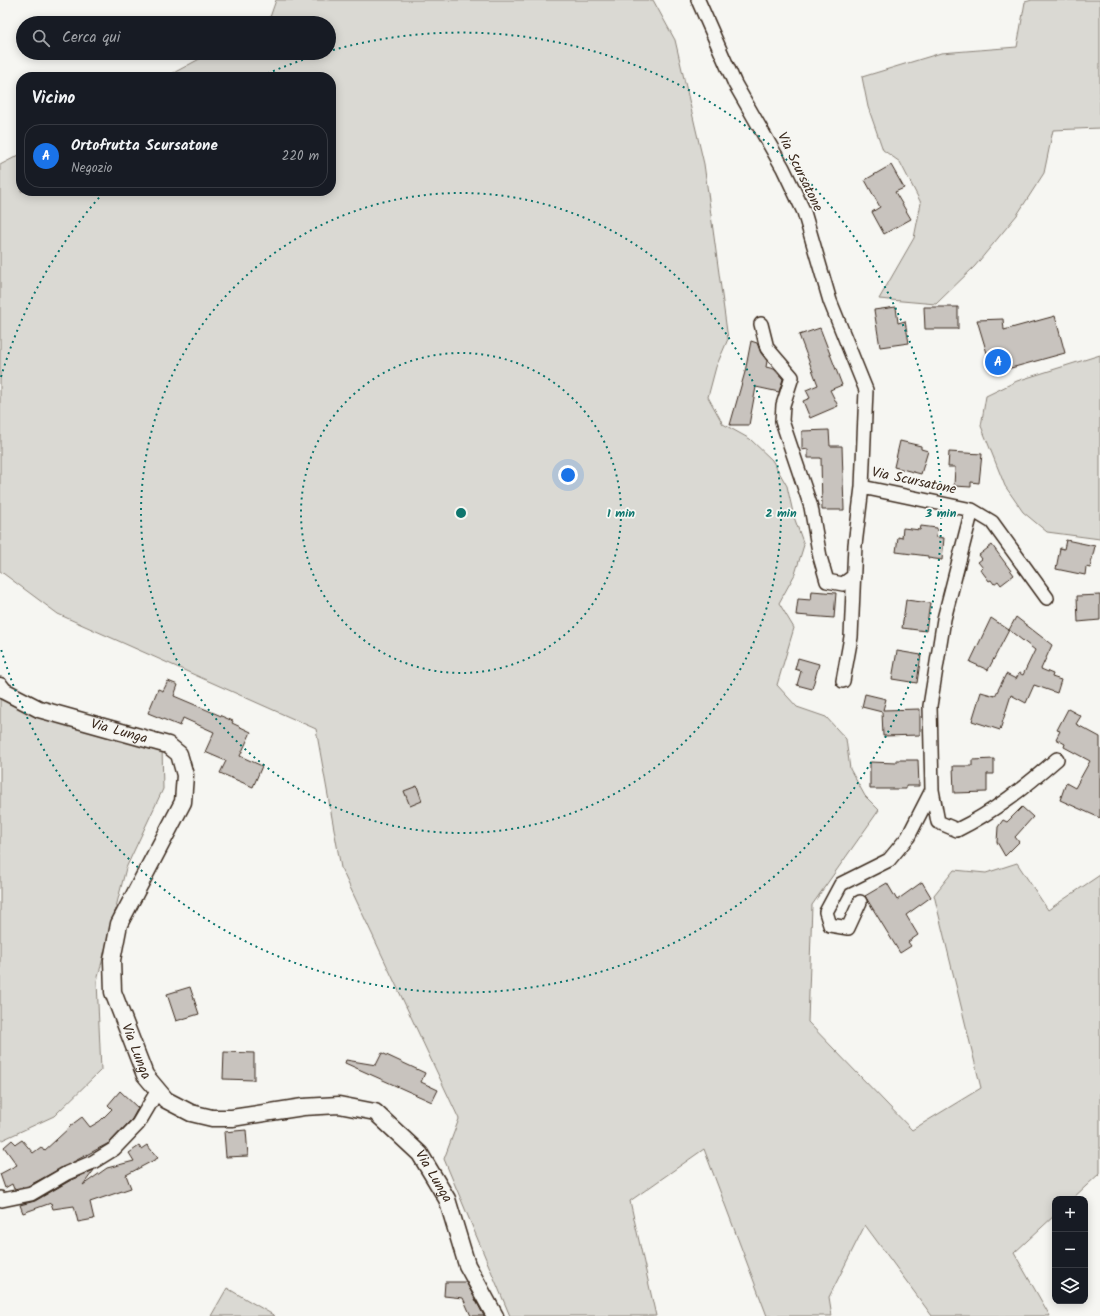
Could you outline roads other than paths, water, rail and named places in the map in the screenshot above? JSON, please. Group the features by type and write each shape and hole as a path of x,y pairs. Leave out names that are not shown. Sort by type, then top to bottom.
{"street":[{"name":"Via Scursatone","path":"698,0 735,84 783,168 804,212 830,301 866,390 862,487 972,510 944,620 930,706 932,790 938,822 957,830 981,818 1031,782 1058,759"},
{"path":"761,324 767,348 792,377 783,405 782,421 811,507 820,557 827,581 843,584 854,576"},
{"path":"843,681 851,637 855,545 862,487"},
{"path":"972,510 992,522 1047,598"},
{"name":"Via Lunga","path":"0,686 4,691 39,709 168,745 179,754 185,775 183,802 119,924 112,960 112,992 145,1075 166,1100 191,1113 212,1118 232,1118 303,1107 339,1105 375,1112 420,1154 447,1199 467,1265 496,1316"},
{"path":"860,902 848,928 830,926 826,912 841,884 889,860 908,837 932,790"},
{"path":"0,1198 2,1200 31,1194 67,1173 93,1162 114,1149 138,1124 158,1090"}],"place":[{"name":"Ortofrutta Scursatone","path":"998,362"}]}
